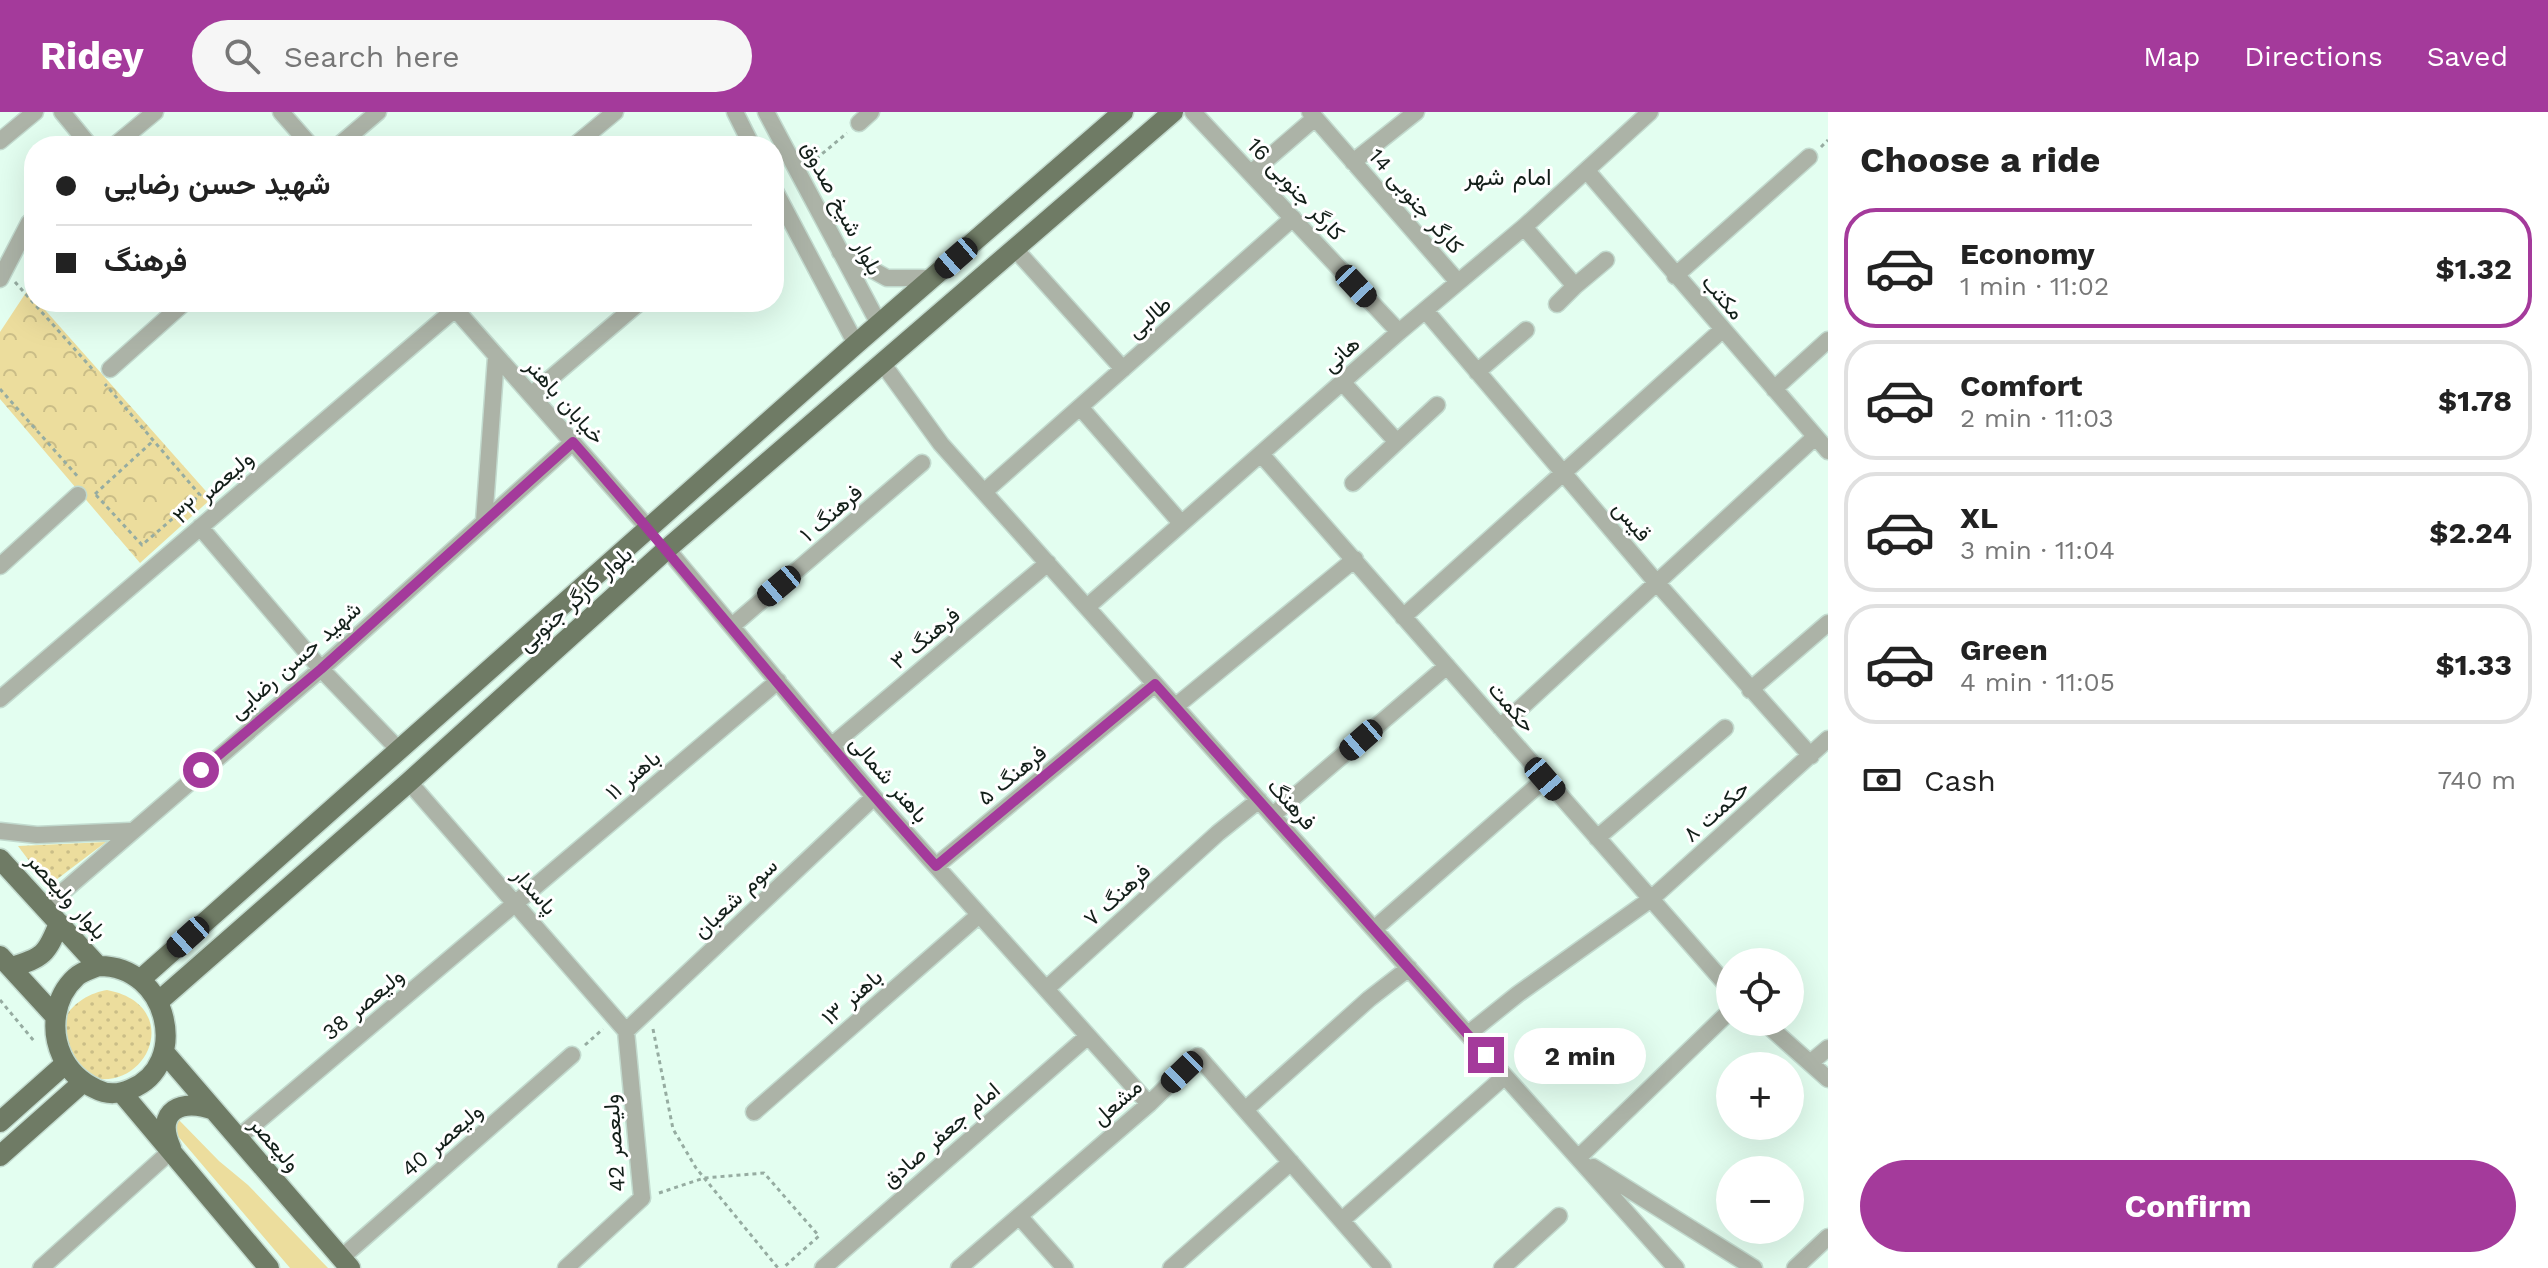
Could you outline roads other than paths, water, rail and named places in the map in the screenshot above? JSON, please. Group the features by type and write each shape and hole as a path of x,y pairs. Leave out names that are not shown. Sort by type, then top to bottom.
{"main road":[{"name":"بلوار کارگر جنوبی","path":"141,979 856,344 1123,112"},
{"name":"بلوار کارگر جنوبی","path":"158,1002 409,782 667,549 1173,112"},
{"path":"879,324 883,364"},
{"path":"856,344 883,364"},
{"path":"649,529 667,549"},
{"path":"619,555 629,557 633,564 633,579"},
{"name":"بلوار ولیعصر","path":"0,859 98,966"},
{"path":"6,961 37,960 50,947 59,923"},
{"path":"6,961 55,1016"},
{"path":"98,966 127,970 141,979 158,1002 166,1035 164,1052 155,1072 140,1086 122,1093 101,1092 82,1083 65,1064 58,1049 55,1016 63,993 77,975 98,966"},
{"name":"ولیعصر","path":"164,1052 345,1263"},
{"path":"0,1122 65,1064"},
{"path":"0,1156 82,1083"},
{"path":"122,1093 269,1268"},
{"path":"172,1150 164,1127 175,1109 199,1105 214,1110"}],"street":[{"path":"0,141 35,112"},
{"path":"62,112 82,136"},
{"path":"126,136 155,112"},
{"path":"281,112 302,136"},
{"path":"350,136 378,112"},
{"path":"586,136 615,112"},
{"path":"735,112 747,136"},
{"name":"بلوار شیخ صدوق","path":"766,112 778,136"},
{"name":"کارگر جنوبی 16","path":"1193,112 1399,332"},
{"path":"1353,162 1416,112"},
{"name":"هانی","path":"1087,607 1399,332 1524,227 1650,112"},
{"path":"1251,173 1312,115"},
{"name":"کارگر جنوبی 14","path":"1312,115 1458,282"},
{"name":"بلوار شیخ صدوق","path":"784,147 879,324"},
{"path":"1675,276 1809,157"},
{"name":"مکتب","path":"1587,171 1828,451"},
{"path":"784,208 856,344"},
{"name":"طالبی","path":"984,492 1293,218"},
{"path":"1524,227 1575,286"},
{"path":"2,274 24,232"},
{"path":"1015,249 1123,369"},
{"path":"840,252 887,278 932,278"},
{"path":"1557,304 1606,260"},
{"name":"قیس","path":"1425,310 1656,582 1811,756"},
{"path":"110,369 174,312"},
{"name":"ولیعصر ۳۲","path":"0,699 444,312"},
{"name":"خیابان باهنر","path":"458,312 649,529"},
{"path":"531,395 628,312"},
{"path":"1477,372 1526,330"},
{"path":"1403,617 1722,330"},
{"path":"1774,389 1828,340"},
{"path":"484,521 496,357"},
{"name":"فرهنگ","path":"883,364 941,444 1676,1268"},
{"path":"1343,383 1397,442"},
{"path":"1353,483 1437,405"},
{"path":"1080,407 1181,523"},
{"path":"1500,727 1815,437"},
{"name":"شهید حسن رضایی","path":"44,908 321,669 573,442"},
{"name":"حکمت","path":"1261,454 1716,973"},
{"name":"فرهنگ ۱","path":"732,626 922,463"},
{"path":"0,566 86,494"},
{"path":"200,527 321,669 399,750"},
{"name":"باهنر شمالی","path":"667,549 874,797 1149,1104"},
{"path":"1176,706 1355,559"},
{"name":"فرهنگ ۳","path":"831,746 1048,563"},
{"path":"1750,690 1828,623"},
{"path":"1273,815 1447,666"},
{"name":"باهنر ۱۱","path":"516,903 778,681"},
{"name":"فرهنگ ۵","path":"936,866 1155,684"},
{"path":"1597,838 1725,728"},
{"name":"حکمت ۸","path":"1468,1034 1518,994 1651,899 1828,739"},
{"path":"1374,929 1545,779"},
{"name":"پاسدار","path":"409,782 621,1025"},
{"name":"سوم شعبان","path":"621,1025 649,1010 874,797"},
{"name":"فرهنگ ۷","path":"1046,989 1218,833 1259,800"},
{"path":"0,831 37,835 130,831"},
{"name":"ولیعصر 38","path":"238,1138 516,903"},
{"name":"باهنر ۱۳","path":"754,1112 979,915"},
{"path":"1245,1110 1369,999 1409,968"},
{"name":"ولیعصر 42","path":"566,1268 642,1198 621,1025"},
{"path":"1716,1025 1578,1158 1754,1268"},
{"name":"امام جعفر صادق","path":"823,1268 1088,1036"},
{"path":"1780,1036 1828,1079"},
{"path":"1810,1063 1828,1048"},
{"name":"ولیعصر 40","path":"345,1263 572,1055"},
{"name":"مشعل","path":"959,1268 1149,1104 1198,1056 1383,1268"},
{"path":"1342,1220 1505,1076"},
{"path":"41,1268 172,1150"},
{"path":"1171,1268 1291,1162"},
{"path":"1019,1216 1065,1268"},
{"path":"1502,1268 1559,1216"},
{"path":"1795,1268 1828,1237"}],"district":[{"name":"امام شهر","path":"1508,177"}]}
